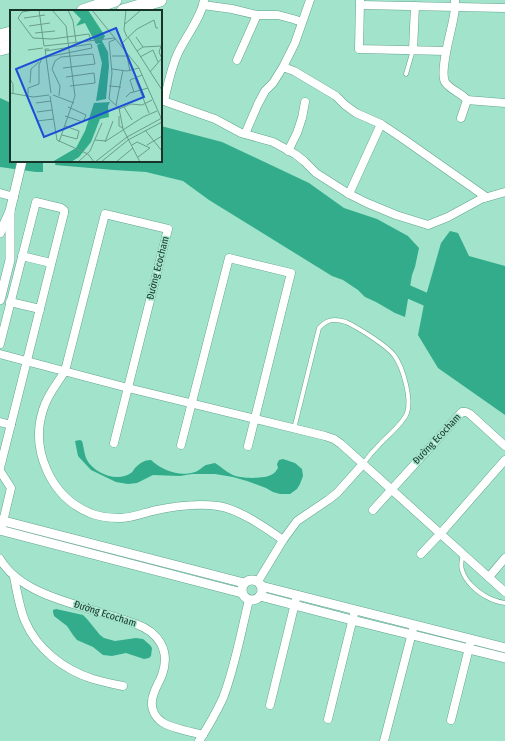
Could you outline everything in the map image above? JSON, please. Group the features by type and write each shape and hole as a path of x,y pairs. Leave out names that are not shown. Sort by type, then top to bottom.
{"highway":[{"path":"126,10 160,0"},
{"path":"86,10 108,1"},
{"path":"6,45 10,35"}],"street":[{"path":"243,133 258,104 283,67 295,43 310,0"},
{"path":"446,51 359,48 360,2 415,6 455,4 505,8"},
{"path":"302,22 286,17 257,15 203,3 197,18 178,52 163,100 214,119 243,133 273,142 304,161 316,173 349,194 396,215 428,225 448,217 481,199 505,192"},
{"path":"455,4 454,16 446,51 445,82 467,100 505,103"},
{"path":"413,50 415,6"},
{"path":"237,60 257,15"},
{"path":"283,67 294,71 336,96 344,104 356,112 381,124 486,197"},
{"path":"462,118 467,100"},
{"path":"288,151 297,133 305,102"},
{"path":"349,194 381,124"},
{"path":"0,233 10,212 22,162"},
{"path":"0,193 14,197"},
{"path":"0,344 36,202 61,208 64,211 52,264 0,469 11,488 0,531 243,588"},
{"path":"0,300 10,260 10,212"},
{"name":"Đường Ecocham","path":"114,443 168,229 105,214 65,371 47,398 42,410 39,438 40,452 50,477 67,499 90,513 105,517 120,518 131,517 172,507 195,505 220,507 236,512 259,524 282,540"},
{"path":"22,256 52,264"},
{"path":"181,445 229,258 291,273 248,446"},
{"path":"10,302 40,309"},
{"path":"0,354 128,388 334,439 505,592"},
{"name":"Đường Ecocham","path":"373,510 462,412 470,414 505,446"},
{"path":"0,422 11,425"},
{"path":"421,554 441,534 505,460"},
{"path":"363,464 337,493 297,521 282,540 261,582 262,591 260,596 255,600 249,600 244,597 243,588 248,580 253,579 258,582 261,582 297,595 414,625 470,644 505,658"},
{"path":"2,521 243,588"},
{"path":"488,577 505,558"},
{"name":"Đường Ecocham","path":"0,559 14,577 30,586 51,596 143,626 153,633 162,646 164,660 163,671 152,700 152,708 155,714 166,725 201,738"},
{"path":"14,577 24,620 40,646 57,660 77,672 93,679 123,686"},
{"path":"270,705 297,595"},
{"path":"260,596 294,606 411,634 505,648"},
{"path":"201,738 218,709 226,688 233,666 249,600"},
{"path":"328,719 355,610"},
{"path":"384,741 414,625"},
{"path":"451,720 470,644"}],"lane":[{"path":"406,74 413,50"},
{"path":"294,429 319,328 324,322 333,320 345,322 370,336 393,354 399,363 406,385 408,405 406,414 399,425 363,464"},
{"path":"463,554 461,569 466,578 477,591 487,598 505,603"}],"shaded area":[{"path":"0,98 10,103 10,162 43,162 43,172 0,167"},
{"path":"162,126 222,142 309,183 344,208 377,219 408,236 419,248 412,275 405,317 365,297 358,290 343,280 332,276 209,200 183,181 146,172 55,165 56,162 162,162"},
{"path":"450,231 458,233 469,256 505,266 505,415 438,368 418,335 425,299 441,243"},
{"path":"75,441 82,441 86,458 90,465 100,472 113,477 125,476 132,473 142,462 151,460 166,470 183,474 198,471 206,465 215,463 235,476 245,478 262,477 274,473 278,468 277,464 279,460 283,459 295,463 302,469 303,476 297,489 290,494 280,494 247,481 215,474 192,474 180,476 153,475 137,483 128,484 116,482 91,470 78,456"},
{"path":"56,609 83,615 104,638 115,641 136,638 143,639 152,648 151,656 144,659 126,653 112,656 103,655 93,647 77,640 67,626 54,616 53,610"}],"waterway":[{"path":"393,285 441,306"},
{"path":"409,295 425,299"}]}
